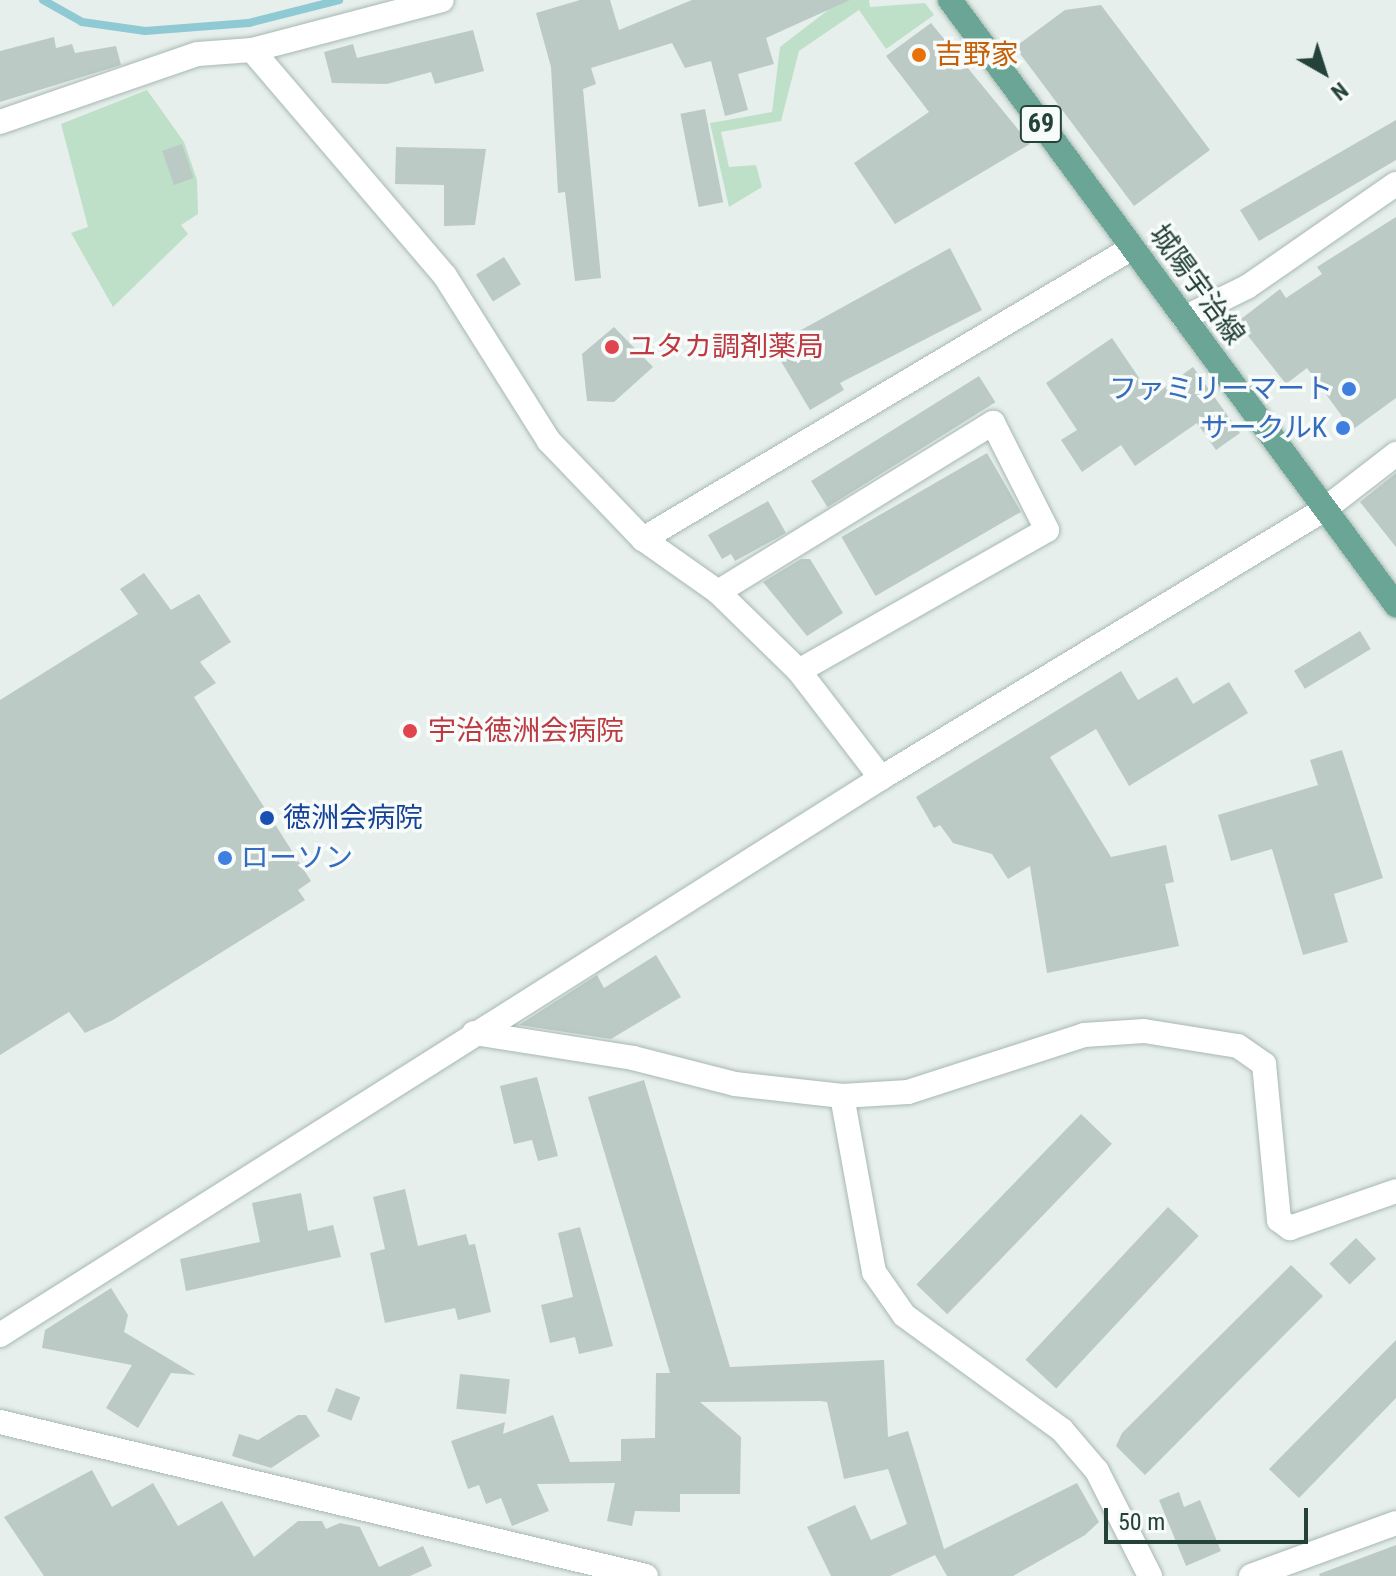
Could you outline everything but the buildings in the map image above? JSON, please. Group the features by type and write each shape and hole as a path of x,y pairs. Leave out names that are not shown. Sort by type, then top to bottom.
{"main road":[{"name":"城陽宇治線","path":"950,0 1396,605"}],"street":[{"path":"0,122 198,54 252,50 442,0"},
{"path":"252,50 445,276 549,441 643,539 718,592 799,671 881,778"},
{"path":"1184,318 1247,287 1396,184"},
{"path":"643,539 1132,248"},
{"path":"718,592 993,423 1047,530 799,671"},
{"path":"0,1335 881,778 1325,509 1396,454"},
{"path":"474,1033 633,1058 735,1084 842,1096 908,1092 1084,1035 1144,1031 1238,1046 1264,1064 1279,1220 1290,1228 1396,1191"},
{"path":"842,1096 874,1272 904,1315 1062,1430 1097,1471 1150,1576"},
{"path":"0,1422 646,1576"},
{"path":"1251,1576 1396,1523"}],"green space":[{"path":"841,0 869,0 870,7 925,3 934,15 886,49 859,10 799,51 781,121 721,132 729,167 756,165 762,187 729,207 710,123 772,112 780,47"},
{"path":"147,90 184,142 197,180 198,214 181,225 188,234 113,307 71,233 88,227 61,124"}],"waterway":[{"path":"43,0 82,22 145,31 249,23 339,0"}],"place":[{"name":"吉野家","path":"919,55"},
{"name":"ユタカ調剤薬局","path":"612,347"},
{"name":"ファミリーマート","path":"1349,389"},
{"name":"サークルK","path":"1343,428"},
{"name":"宇治徳洲会病院","path":"410,731"},
{"name":"徳洲会病院","path":"267,818"},
{"name":"ローソン","path":"225,858"}]}
